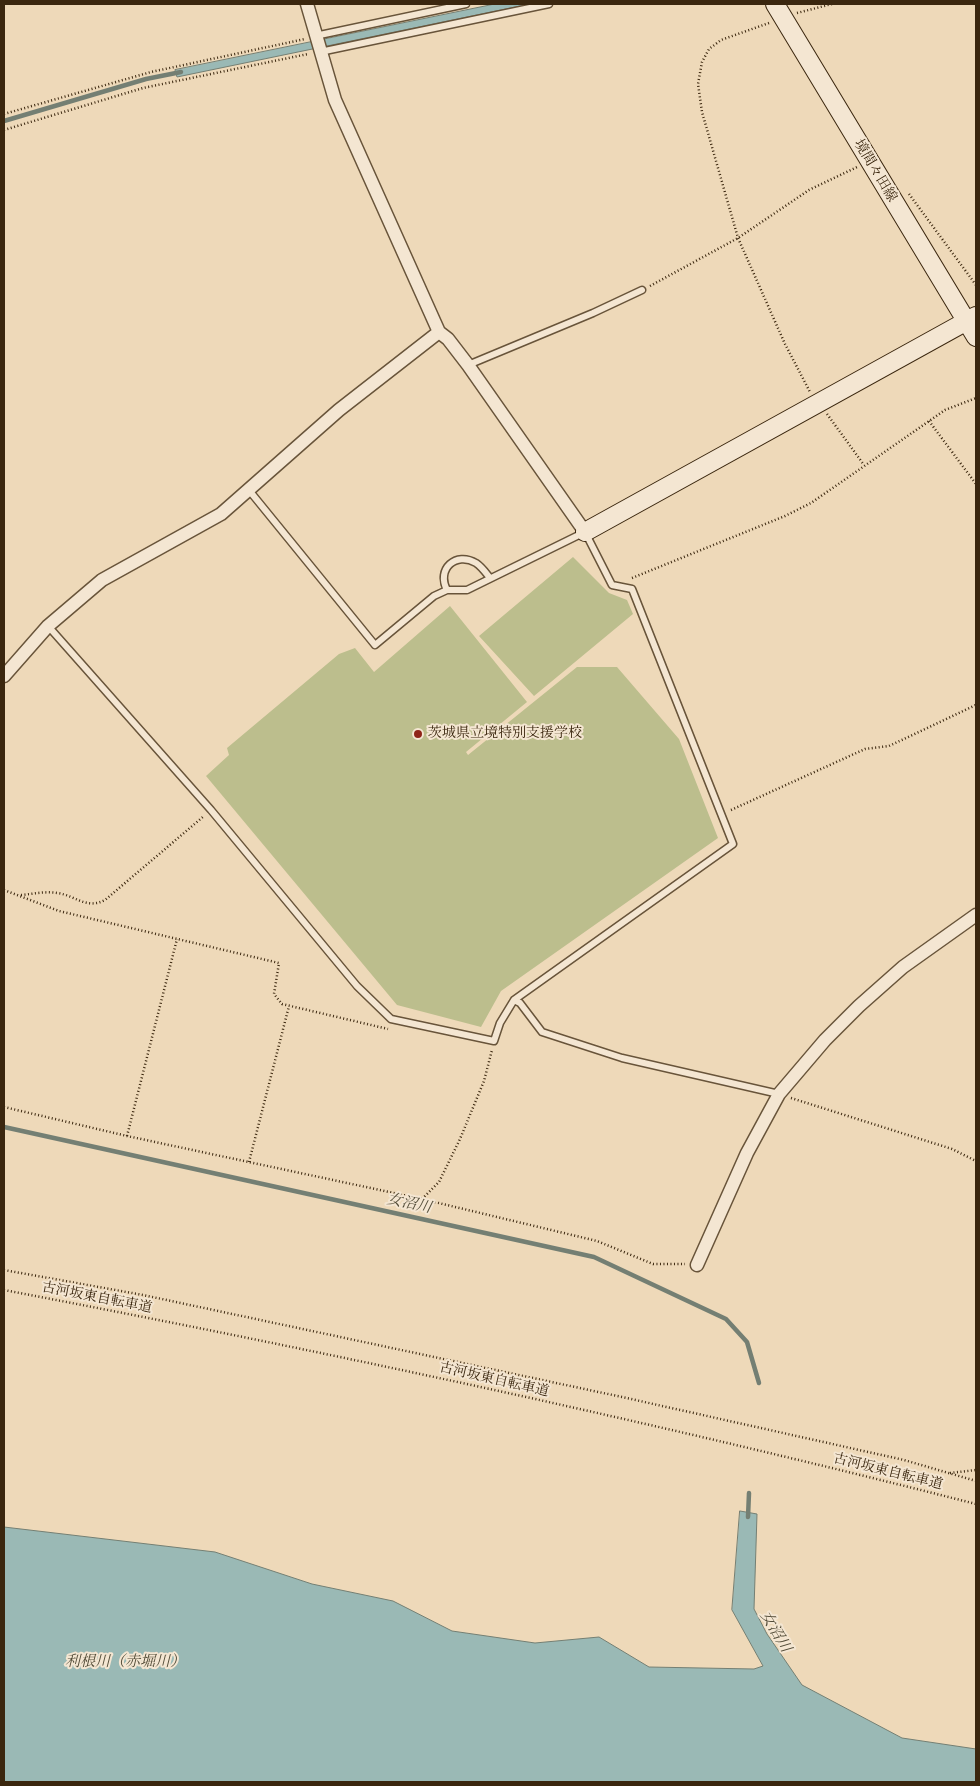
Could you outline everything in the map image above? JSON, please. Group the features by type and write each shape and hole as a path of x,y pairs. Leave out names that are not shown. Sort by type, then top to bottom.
{"street":[{"path":"307,4 319,52 335,100 439,332 448,339 468,365 585,532 819,405 971,319"},
{"name":"境間々田線","path":"785,12 870,162 971,319 976,337"},
{"path":"4,676 48,626 102,580 221,514 339,410 439,332"},
{"path":"697,1265 747,1153 779,1094 825,1040 859,1006 903,967 976,914"}],"lane":[{"path":"315,36 466,4"},
{"path":"319,52 549,4"},
{"path":"468,365 594,313 642,290"},
{"path":"48,626 211,810 357,986 391,1019 494,1041 500,1023 514,1000 730,848 733,844 632,589 612,585 585,532 467,590 447,590 434,596 375,645 248,489"},
{"path":"447,590 442,582 444,573 455,561 464,559 477,564 490,578"},
{"path":"514,1000 520,1003 542,1032 622,1058 779,1094"}],"path":[{"path":"832,4 785,12 721,40 709,49 702,62 698,84 702,112 738,238 785,344 819,405 864,465"},
{"path":"785,12 801,22"},
{"path":"4,114 151,72 315,36"},
{"path":"4,130 143,88 319,52"},
{"path":"642,290 738,238 809,190 870,162"},
{"path":"908,194 976,285"},
{"path":"621,587 632,578 802,507 830,490 945,410 976,398"},
{"path":"929,421 976,484"},
{"path":"722,814 865,749 889,746 976,705"},
{"path":"20,896 59,893 86,904 96,904 104,900 211,810"},
{"path":"4,890 59,911 279,963 274,994 282,1004 384,1029 409,1023"},
{"path":"126,1136 176,939"},
{"path":"249,1162 289,1006"},
{"path":"422,1199 439,1182 460,1139 484,1081 494,1041"},
{"path":"779,1094 952,1149 976,1161"},
{"path":"4,1107 126,1136 422,1199 597,1241 653,1264 697,1265"},
{"path":"4,1270 143,1295 612,1395 904,1460 976,1481"},
{"name":"古河坂東自転車道","path":"4,1290 292,1346 490,1389 748,1448 976,1504"},
{"path":"947,1473 976,1470"}],"green space":[{"path":"573,557 609,593 627,600 633,614 534,696 479,636"},
{"path":"450,606 527,702 466,752 468,755 577,667 617,667 679,739 718,838 501,991 481,1027 397,1005 206,776 229,755 227,748 339,654 355,648 374,672"}],"water":[{"path":"495,4 530,4 177,77 175,70"},
{"name":"利根川（赤堀川）","path":"740,1511 757,1514 754,1609 767,1634 802,1685 902,1738 976,1749 976,1782 4,1782 4,1527 215,1552 312,1584 393,1601 452,1631 535,1643 599,1637 649,1667 754,1669 763,1666 732,1610"}],"waterway":[{"path":"4,121 146,79 181,72"},
{"name":"女沼川","path":"4,1127 594,1257 726,1319 747,1342 759,1383"},
{"name":"女沼川","path":"748,1517 749,1493"}],"place":[{"name":"茨城県立境特別支援学校","path":"418,734"}]}
